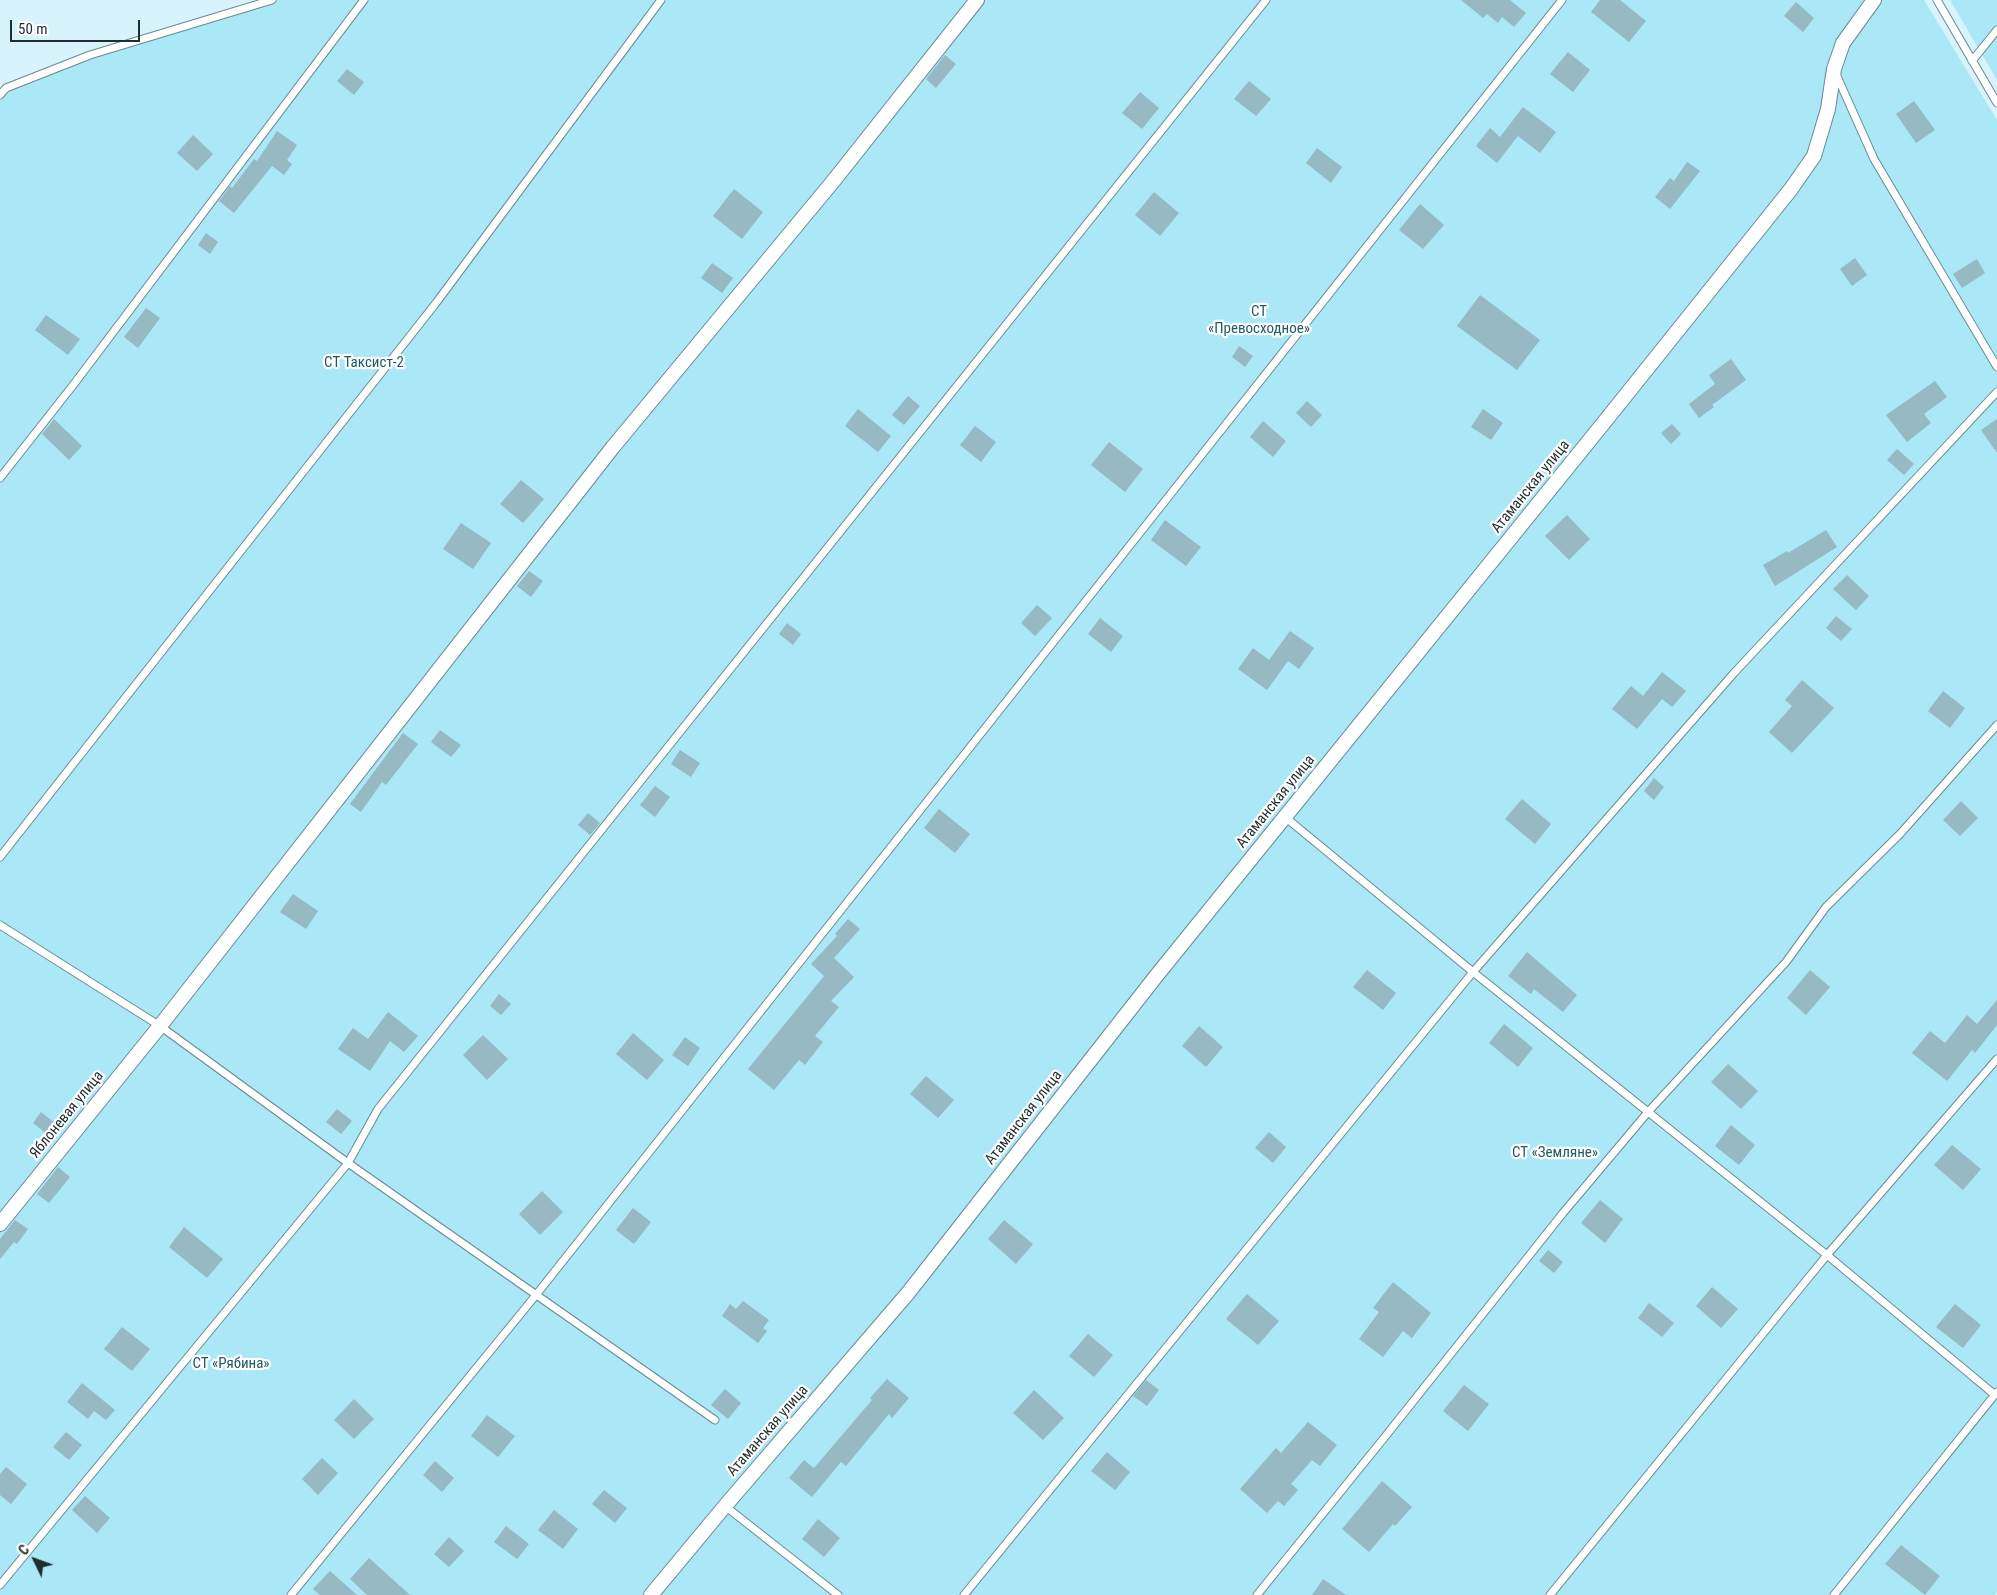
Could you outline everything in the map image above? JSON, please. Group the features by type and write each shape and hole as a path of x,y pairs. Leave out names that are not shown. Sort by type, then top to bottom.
{"street":[{"name":"Яблоневая улица","path":"0,1224 160,1026 613,448 835,178 977,0"},
{"name":"Атаманская улица","path":"651,1595 908,1293 1157,975 1790,189 1814,156 1828,110 1834,69 1843,43 1874,0"}],"lane":[{"path":"0,95 6,88 90,56 272,0"},
{"path":"0,478 74,384 364,0"},
{"path":"0,857 436,303 661,0"},
{"path":"0,1585 348,1163 378,1110 1266,0"},
{"path":"291,1595 536,1295 1562,0"},
{"path":"1937,0 1997,103"},
{"path":"1972,61 1997,30"},
{"path":"1834,69 1874,159 1997,367"},
{"path":"964,1595 1473,972 1734,673 1997,392"},
{"path":"1257,1595 1563,1213 1648,1112 1786,962 1826,907 1900,834 1997,725"},
{"path":"1285,817 1473,972 1996,1393 1834,1595"},
{"path":"0,925 160,1026 348,1163 715,1420"},
{"path":"1550,1595 1827,1256 1997,1059"},
{"path":"725,1506 838,1595"}],"green space":[{"path":"260,0 1924,0 1997,120 1997,1593 1995,1595 0,1595 0,99 12,86 48,70 113,52 177,24"},
{"path":"1950,0 1997,0 1997,80"}],"building":[{"path":"1461,0 1510,0 1526,13 1514,27 1502,17 1498,23 1487,14 1483,18"},
{"path":"1600,0 1620,0 1646,21 1629,42 1591,12"},
{"path":"1796,2 1814,18 1803,32 1784,16"},
{"path":"1568,52 1590,70 1573,92 1550,74"},
{"path":"945,55 956,64 936,88 926,79"},
{"path":"347,69 364,82 354,95 337,81"},
{"path":"1249,81 1271,99 1256,116 1234,99"},
{"path":"1140,92 1159,108 1142,129 1122,113"},
{"path":"1914,101 1935,130 1916,143 1896,114"},
{"path":"1523,107 1556,132 1540,153 1518,136 1497,163 1476,146 1490,128 1500,137"},
{"path":"277,131 297,145 287,160 292,164 284,175 272,166 234,213 219,201 230,186 232,188 254,159 257,161"},
{"path":"193,135 213,154 197,171 177,153"},
{"path":"1317,148 1342,167 1331,183 1306,163"},
{"path":"1687,162 1700,171 1670,209 1655,197 1670,178 1674,181"},
{"path":"734,189 763,212 742,239 713,216"},
{"path":"1154,192 1179,213 1160,236 1135,215"},
{"path":"1420,204 1444,225 1423,249 1399,230"},
{"path":"206,233 218,242 210,254 198,245"},
{"path":"1855,258 1867,275 1852,286 1840,269"},
{"path":"1977,259 1985,273 1962,288 1953,274"},
{"path":"712,263 733,278 722,293 701,278"},
{"path":"1480,295 1540,340 1517,370 1457,326"},
{"path":"146,308 160,318 138,348 124,337"},
{"path":"46,315 80,339 68,355 35,330"},
{"path":"1239,346 1253,356 1245,367 1232,357"},
{"path":"1731,359 1746,380 1712,405 1714,407 1699,418 1689,404 1715,384 1709,375"},
{"path":"1935,381 1947,397 1924,414 1931,423 1907,442 1886,415"},
{"path":"908,396 920,406 904,425 892,415"},
{"path":"1307,401 1322,415 1311,427 1296,413"},
{"path":"858,409 891,436 878,452 845,426"},
{"path":"1483,409 1503,423 1491,440 1471,427"},
{"path":"54,419 82,446 69,460 42,434"},
{"path":"1997,419 1997,453 1981,430"},
{"path":"1263,421 1286,441 1273,457 1250,437"},
{"path":"1672,424 1681,434 1671,444 1661,433"},
{"path":"975,426 996,442 981,462 960,445"},
{"path":"1109,442 1143,469 1125,492 1091,465"},
{"path":"1897,449 1914,464 1904,475 1887,460"},
{"path":"521,480 544,499 523,523 500,504"},
{"path":"1567,515 1590,539 1569,560 1545,536"},
{"path":"1165,520 1201,547 1186,566 1151,540"},
{"path":"461,523 491,543 473,569 443,549"},
{"path":"1826,530 1837,547 1775,586 1763,565 1787,551 1788,553"},
{"path":"529,571 543,581 531,597 517,586"},
{"path":"1847,575 1869,596 1856,610 1833,589"},
{"path":"1037,605 1052,618 1035,636 1021,623"},
{"path":"1836,616 1852,629 1841,641 1826,628"},
{"path":"1100,618 1123,636 1111,652 1088,634"},
{"path":"787,623 801,634 793,645 779,634"},
{"path":"1290,631 1314,648 1299,669 1288,661 1267,690 1238,669 1253,648 1269,660"},
{"path":"1662,672 1686,691 1672,707 1662,699 1637,729 1612,709 1631,686 1643,696"},
{"path":"1802,680 1834,708 1792,753 1769,732 1792,706 1785,700"},
{"path":"1943,691 1965,708 1950,728 1928,711"},
{"path":"440,730 461,745 451,757 431,742"},
{"path":"403,733 418,744 386,785 382,782 361,812 350,804"},
{"path":"680,750 700,763 691,777 671,764"},
{"path":"1654,778 1664,787 1654,800 1644,791"},
{"path":"655,786 670,797 655,817 640,805"},
{"path":"1522,799 1551,824 1535,844 1505,819"},
{"path":"1961,801 1978,818 1960,836 1943,820"},
{"path":"939,809 970,834 955,853 924,828"},
{"path":"588,813 600,823 590,835 578,825"},
{"path":"293,894 318,911 306,929 280,912"},
{"path":"848,919 860,929 834,958 854,977 831,1001 839,1007 815,1036 823,1042 805,1065 799,1060 774,1090 748,1069 824,976 811,964 837,936 835,934"},
{"path":"1527,952 1577,995 1563,1012 1534,989 1531,994 1508,976"},
{"path":"1367,970 1396,993 1383,1010 1353,987"},
{"path":"1810,970 1830,987 1806,1015 1787,998"},
{"path":"499,994 511,1004 501,1015 490,1006"},
{"path":"1997,1000 1997,1025 1975,1053 1972,1050 1947,1081 1912,1053 1930,1031 1945,1043 1967,1015 1977,1024"},
{"path":"388,1012 418,1036 404,1052 390,1041 370,1071 338,1049 353,1028 368,1039"},
{"path":"1504,1024 1533,1048 1518,1067 1489,1043"},
{"path":"1199,1026 1223,1047 1206,1067 1182,1046"},
{"path":"633,1033 664,1060 647,1080 616,1054"},
{"path":"483,1035 508,1059 487,1080 463,1055"},
{"path":"685,1037 700,1048 688,1066 672,1055"},
{"path":"1728,1064 1758,1091 1741,1109 1711,1082"},
{"path":"926,1076 954,1100 938,1118 910,1094"},
{"path":"337,1109 352,1121 341,1134 326,1122"},
{"path":"41,1112 55,1123 47,1134 33,1123"},
{"path":"1731,1125 1755,1145 1739,1165 1715,1146"},
{"path":"1269,1132 1286,1147 1273,1163 1255,1148"},
{"path":"1952,1145 1981,1169 1963,1190 1934,1165"},
{"path":"58,1167 70,1177 49,1203 37,1194"},
{"path":"542,1191 563,1212 540,1235 519,1214"},
{"path":"1600,1200 1623,1219 1605,1243 1581,1223"},
{"path":"633,1208 651,1222 634,1244 616,1230"},
{"path":"15,1220 28,1229 17,1244 14,1242 0,1259 0,1239"},
{"path":"1004,1220 1033,1244 1016,1264 988,1239"},
{"path":"184,1227 223,1259 207,1278 169,1247"},
{"path":"1548,1250 1563,1262 1554,1273 1539,1261"},
{"path":"1393,1282 1431,1313 1412,1338 1403,1331 1383,1357 1359,1339 1379,1312 1373,1308"},
{"path":"1712,1287 1738,1309 1721,1328 1696,1306"},
{"path":"1247,1294 1279,1321 1258,1345 1226,1319"},
{"path":"743,1301 769,1320 763,1328 767,1331 758,1343 722,1316 730,1304 736,1309"},
{"path":"1649,1303 1674,1323 1662,1337 1638,1318"},
{"path":"1955,1304 1981,1325 1963,1348 1936,1327"},
{"path":"122,1327 150,1349 132,1371 104,1349"},
{"path":"1088,1334 1113,1355 1094,1377 1069,1356"},
{"path":"887,1379 909,1398 892,1418 889,1414 846,1466 841,1462 812,1497 789,1478 804,1460 814,1468 872,1400 870,1398"},
{"path":"1146,1380 1159,1390 1147,1406 1133,1396"},
{"path":"82,1383 115,1410 106,1420 94,1411 88,1419 67,1402"},
{"path":"1464,1385 1489,1404 1468,1431 1443,1411"},
{"path":"725,1389 741,1403 728,1419 711,1405"},
{"path":"1034,1390 1064,1418 1043,1440 1013,1413"},
{"path":"354,1399 374,1419 354,1439 334,1420"},
{"path":"487,1415 515,1436 498,1457 471,1436"},
{"path":"1308,1422 1337,1445 1320,1466 1312,1460 1291,1484 1298,1490 1284,1506 1278,1501 1267,1513 1240,1489 1276,1448 1281,1453"},
{"path":"66,1432 82,1445 69,1460 53,1447"},
{"path":"1107,1452 1130,1472 1115,1490 1091,1471"},
{"path":"322,1458 338,1473 318,1495 302,1479"},
{"path":"435,1461 454,1478 442,1492 423,1475"},
{"path":"6,1467 27,1484 11,1504 0,1495 0,1474"},
{"path":"1382,1481 1412,1507 1395,1526 1393,1524 1369,1552 1342,1529"},
{"path":"604,1490 627,1508 615,1523 592,1504"},
{"path":"85,1496 110,1518 97,1533 72,1510"},
{"path":"554,1510 578,1529 563,1549 538,1530"},
{"path":"818,1519 840,1538 824,1557 802,1539"},
{"path":"506,1526 529,1544 517,1559 494,1542"},
{"path":"449,1537 464,1551 449,1567 434,1554"},
{"path":"1901,1545 1940,1576 1925,1595 1885,1564"},
{"path":"369,1558 410,1595 367,1595 350,1579"},
{"path":"330,1571 357,1595 320,1595 313,1589"},
{"path":"1323,1579 1346,1595 1312,1595"}],"park label":[{"name":"СТ «Превосходное»","path":"1259,320"},
{"name":"СТ Таксист-2","path":"364,363"},
{"name":"СТ «Земляне»","path":"1555,1153"},
{"name":"СТ «Рябина»","path":"231,1364"}]}
